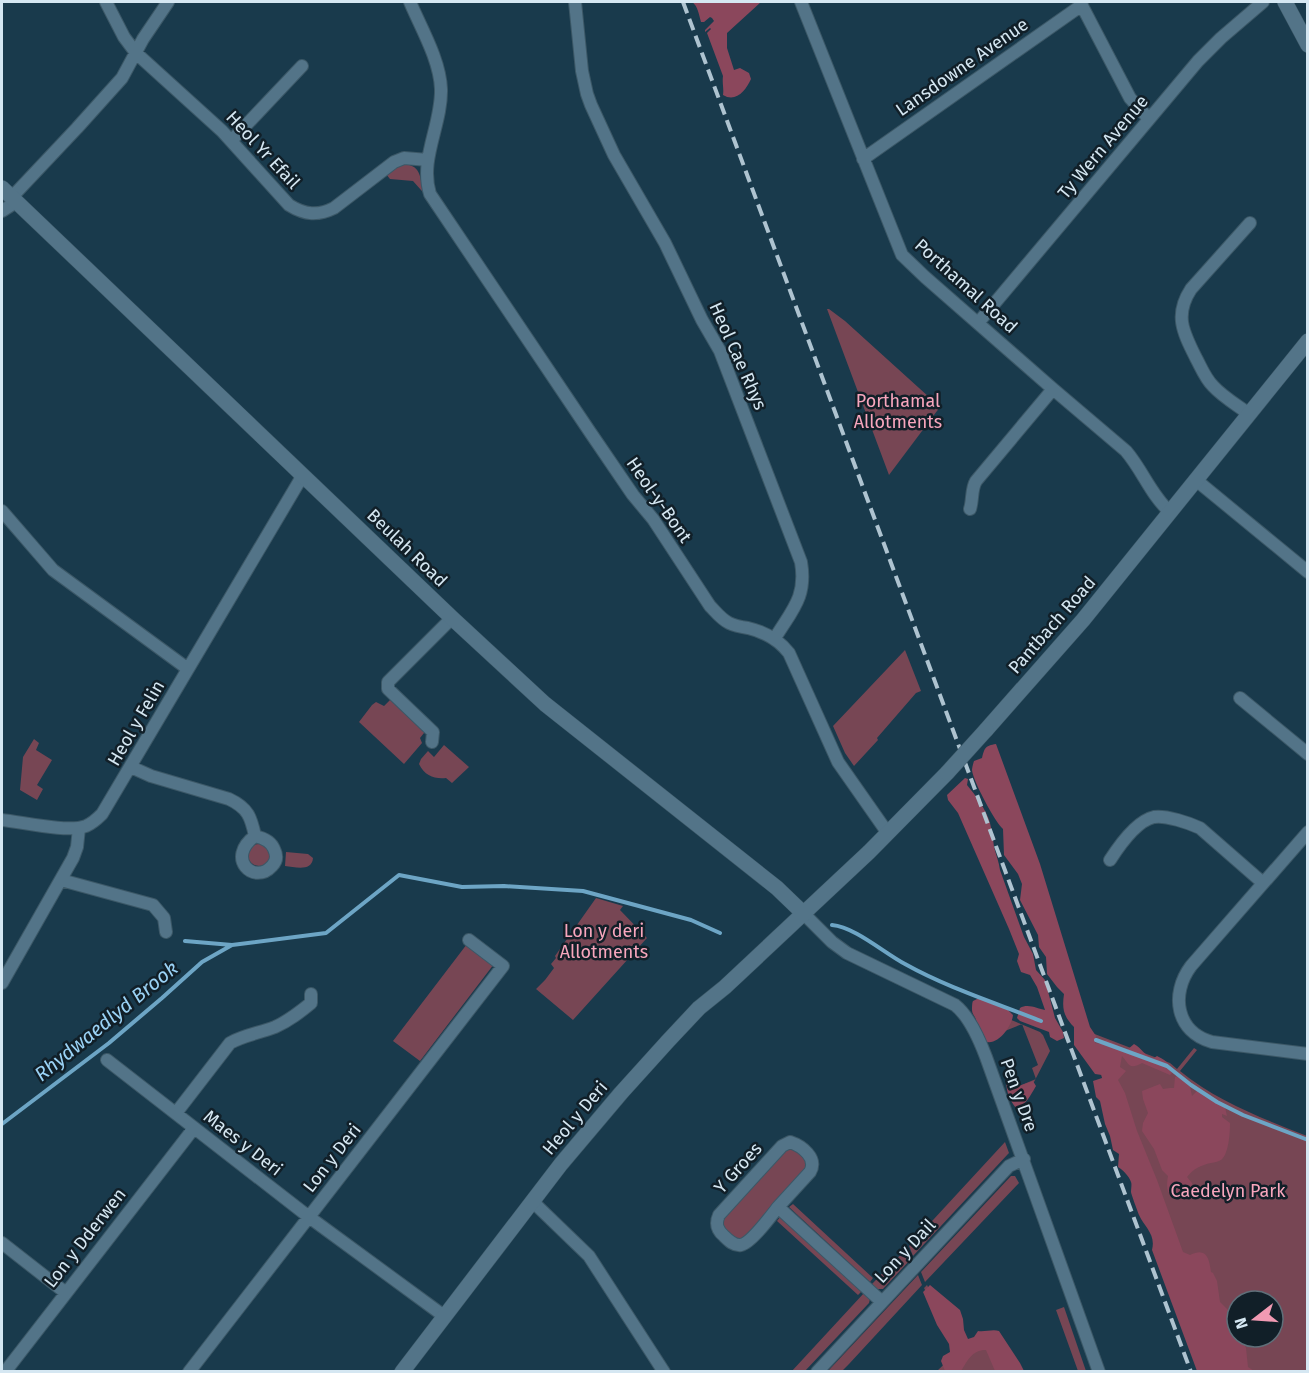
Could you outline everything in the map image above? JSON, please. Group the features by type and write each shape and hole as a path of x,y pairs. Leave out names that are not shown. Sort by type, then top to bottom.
{"street":[{"name":"Heol Yr Efail","path":"106,2 124,37 136,53 216,126 289,205 299,211 321,213 334,208 400,159 428,160"},
{"path":"2,211 10,196 122,78 168,2"},
{"name":"Heol-y-Bont","path":"410,2 435,61 441,90 438,123 428,160 427,183 430,194 710,606 728,622 774,638"},
{"name":"Heol Cae Rhys","path":"574,2 582,71 588,97 614,155 665,243 702,320 720,351 801,562 803,575 799,599 774,638"},
{"name":"Porthamal Road","path":"801,2 902,255 1126,451 1158,500 1170,512"},
{"name":"Ty Wern Avenue","path":"978,323 1205,53 1263,2"},
{"path":"1285,2 1308,45"},
{"path":"1081,3 1130,98 1149,119"},
{"name":"Lansdowne Avenue","path":"863,159 1081,3"},
{"path":"231,141 302,66"},
{"name":"Beulah Road","path":"10,196 545,704 777,888 804,914"},
{"path":"1249,414 1208,380 1187,340 1181,318 1185,298 1191,289 1250,223"},
{"name":"Pantbach Road","path":"804,914 869,852 947,772 1083,620 1308,341"},
{"path":"970,509 973,486 979,476 1053,389"},
{"name":"Heol y Felin","path":"80,828 102,814 303,475"},
{"path":"1196,480 1308,572"},
{"path":"5,515 52,570 188,669"},
{"path":"2,532 7,525 5,515"},
{"path":"432,742 433,732 388,689 388,682 452,618"},
{"path":"774,638 789,653 838,762 887,832"},
{"path":"1240,698 1308,754"},
{"path":"131,767 151,776 238,803 251,818 255,836"},
{"path":"1110,860 1137,827 1154,817 1161,817 1200,828 1263,883"},
{"path":"2,820 80,828 77,847 61,880 2,983"},
{"path":"1308,832 1191,966 1184,975 1178,998 1182,1016 1188,1026 1204,1040 1308,1054"},
{"path":"61,880 153,905 164,918 166,932"},
{"name":"Pen y Dre","path":"804,914 832,942 847,953 955,1005 966,1016 982,1047 1024,1159 1099,1371"},
{"name":"Heol y Deri","path":"402,1371 532,1201 610,1105 699,1008 804,914"},
{"name":"Lon y Deri","path":"189,1371 503,966 469,940"},
{"path":"176,1113 230,1043 273,1028 291,1018 311,1002 312,994"},
{"name":"Maes y Deri","path":"107,1060 309,1217 444,1317"},
{"name":"Lon y Dderwen","path":"5,1371 194,1128"},
{"name":"Y Groes","path":"790,1142 810,1156 813,1167 778,1207 750,1239 741,1245 734,1245 717,1227 719,1215 782,1146 790,1142"},
{"name":"Lon y Dail","path":"817,1371 1009,1166 1024,1159"},
{"path":"532,1201 589,1256 664,1371"},
{"path":"778,1207 882,1302"},
{"path":"2,1243 66,1293"}],"green space":[{"path":"401,164 416,169 423,192 413,181 390,179 386,174"},
{"name":"Porthamal Allotments","path":"827,309 845,321 940,407 889,475"},
{"path":"905,650 921,691 916,693 854,766 845,753 833,726"},
{"path":"390,700 394,700 424,730 420,738 422,743 404,764 359,722 376,702 384,706"},
{"path":"34,739 39,743 36,750 52,760 37,785 43,789 37,800 20,790 23,757"},
{"path":"444,745 469,767 452,783 446,778 430,776 419,764 428,751 434,757"},
{"path":"259,844 267,847 270,855 267,863 259,866 251,863 248,855 251,847"},
{"path":"286,852 308,854 313,858 312,862 302,868 285,866"},
{"name":"Lon y deri Allotments","path":"596,898 623,906 620,910 647,938 573,1020 536,989 554,968 551,964 555,956"},
{"path":"467,944 494,964 420,1061 393,1041"},
{"path":"980,1007 1021,1024 990,1037"},
{"path":"1022,1025 1040,1032 1050,1051 1036,1078 1032,1068 1038,1065"},
{"name":"Caedelyn Park","path":"1092,1033 1170,1063 1177,1069 1194,1048 1197,1050 1180,1071 1225,1100 1307,1136 1307,1371 1211,1371 1095,1059 1098,1052"},
{"path":"1016,1078 1019,1086 1035,1079 1019,1111 1007,1081"},
{"path":"1005,1142 1009,1153 913,1256 909,1246"},
{"path":"791,1148 806,1157 807,1168 744,1238 732,1236 723,1228 723,1219 784,1151"},
{"path":"1011,1176 1015,1176 1019,1183 925,1282 921,1272"},
{"path":"793,1204 873,1278 870,1282 789,1207"},
{"path":"780,1217 862,1291 858,1295 777,1221"},
{"path":"907,1248 911,1259 883,1289 877,1289 872,1284"},
{"path":"918,1275 922,1285 849,1364 842,1371 828,1371"},
{"path":"927,1285 959,1349 995,1333 1009,1371 937,1371 957,1352 924,1288"},
{"path":"864,1293 870,1299 869,1303 805,1371 791,1372"},
{"path":"1064,1307 1086,1371 1078,1371 1056,1310"}],"shaded area":[{"path":"692,2 761,2 727,33 727,48 734,70 740,68 749,73 751,79 743,91 736,96 723,95 723,76 707,33 711,29 705,32 714,21 710,17 701,22 697,8"},
{"path":"996,744 1040,864 1090,1027 1096,1036 1095,1043 1100,1044 1107,1040 1127,1050 1134,1044 1148,1056 1163,1059 1171,1069 1170,1075 1142,1063 1132,1066 1122,1056 1120,1067 1126,1071 1118,1080 1125,1093 1183,1252 1190,1255 1200,1252 1208,1258 1211,1272 1217,1281 1220,1302 1225,1307 1225,1349 1246,1349 1248,1367 1254,1371 1197,1371 1152,1250 1151,1235 1133,1199 1131,1182 1126,1173 1118,1167 1119,1154 1113,1150 1093,1081 1102,1078 1102,1075 1095,1074 1074,1045 1074,1027 1064,1012 1064,994 1047,974 1046,957 1039,947 1038,935 1020,900 1022,884 1018,874 1004,855 1003,829 980,792 973,775 974,761 982,758 988,746"},
{"path":"965,778 968,779 967,785 988,818 1000,870 1024,937 1033,954 1036,970 1045,980 1055,1018 1063,1032 1064,1038 1057,1041 1050,1037 1049,1032 1017,1018 1020,1008 1023,1007 1030,1006 1045,1010 1030,975 1021,972 1017,961 1019,954 1009,929 958,813 948,800 947,795"},
{"path":"979,998 1007,1009 1013,1015 1006,1031 991,1042 985,1042 980,1038 977,1022 972,1013 973,1001"},
{"path":"1181,1075 1189,1082 1192,1096 1199,1089 1225,1107 1227,1116 1222,1114 1222,1117 1230,1123 1224,1157 1201,1166 1189,1174 1187,1177 1192,1183 1192,1195 1186,1200 1172,1196 1168,1191 1168,1176 1162,1170 1154,1149 1142,1131 1148,1113 1142,1091 1160,1084 1163,1089 1174,1088 1175,1077"},
{"path":"1007,1076 1011,1076 1019,1086 1033,1081 1036,1086 1026,1102 1016,1108 1008,1093"},
{"path":"930,1285 960,1310 968,1339 974,1337 978,1331 999,1331 1024,1371 995,1371 986,1350 981,1350 968,1360 961,1371 945,1371 941,1361 943,1356 950,1352 949,1344 937,1325 923,1292"}],"waterway":[{"name":"Rhydwaedlyd Brook","path":"2,1124 109,1043 202,962 232,945 326,933 399,875 462,887 504,886 583,891 691,920 720,933"},
{"name":"Rhydwaedlyd Brook","path":"832,925 860,935 905,964 938,980 1041,1021"},
{"name":"Rhydwaedlyd Brook","path":"185,941 232,945"},
{"name":"Rhydwaedlyd Brook","path":"1096,1040 1167,1066 1217,1102 1243,1115 1308,1140"}],"railway":[{"path":"683,2 1191,1372"}]}
